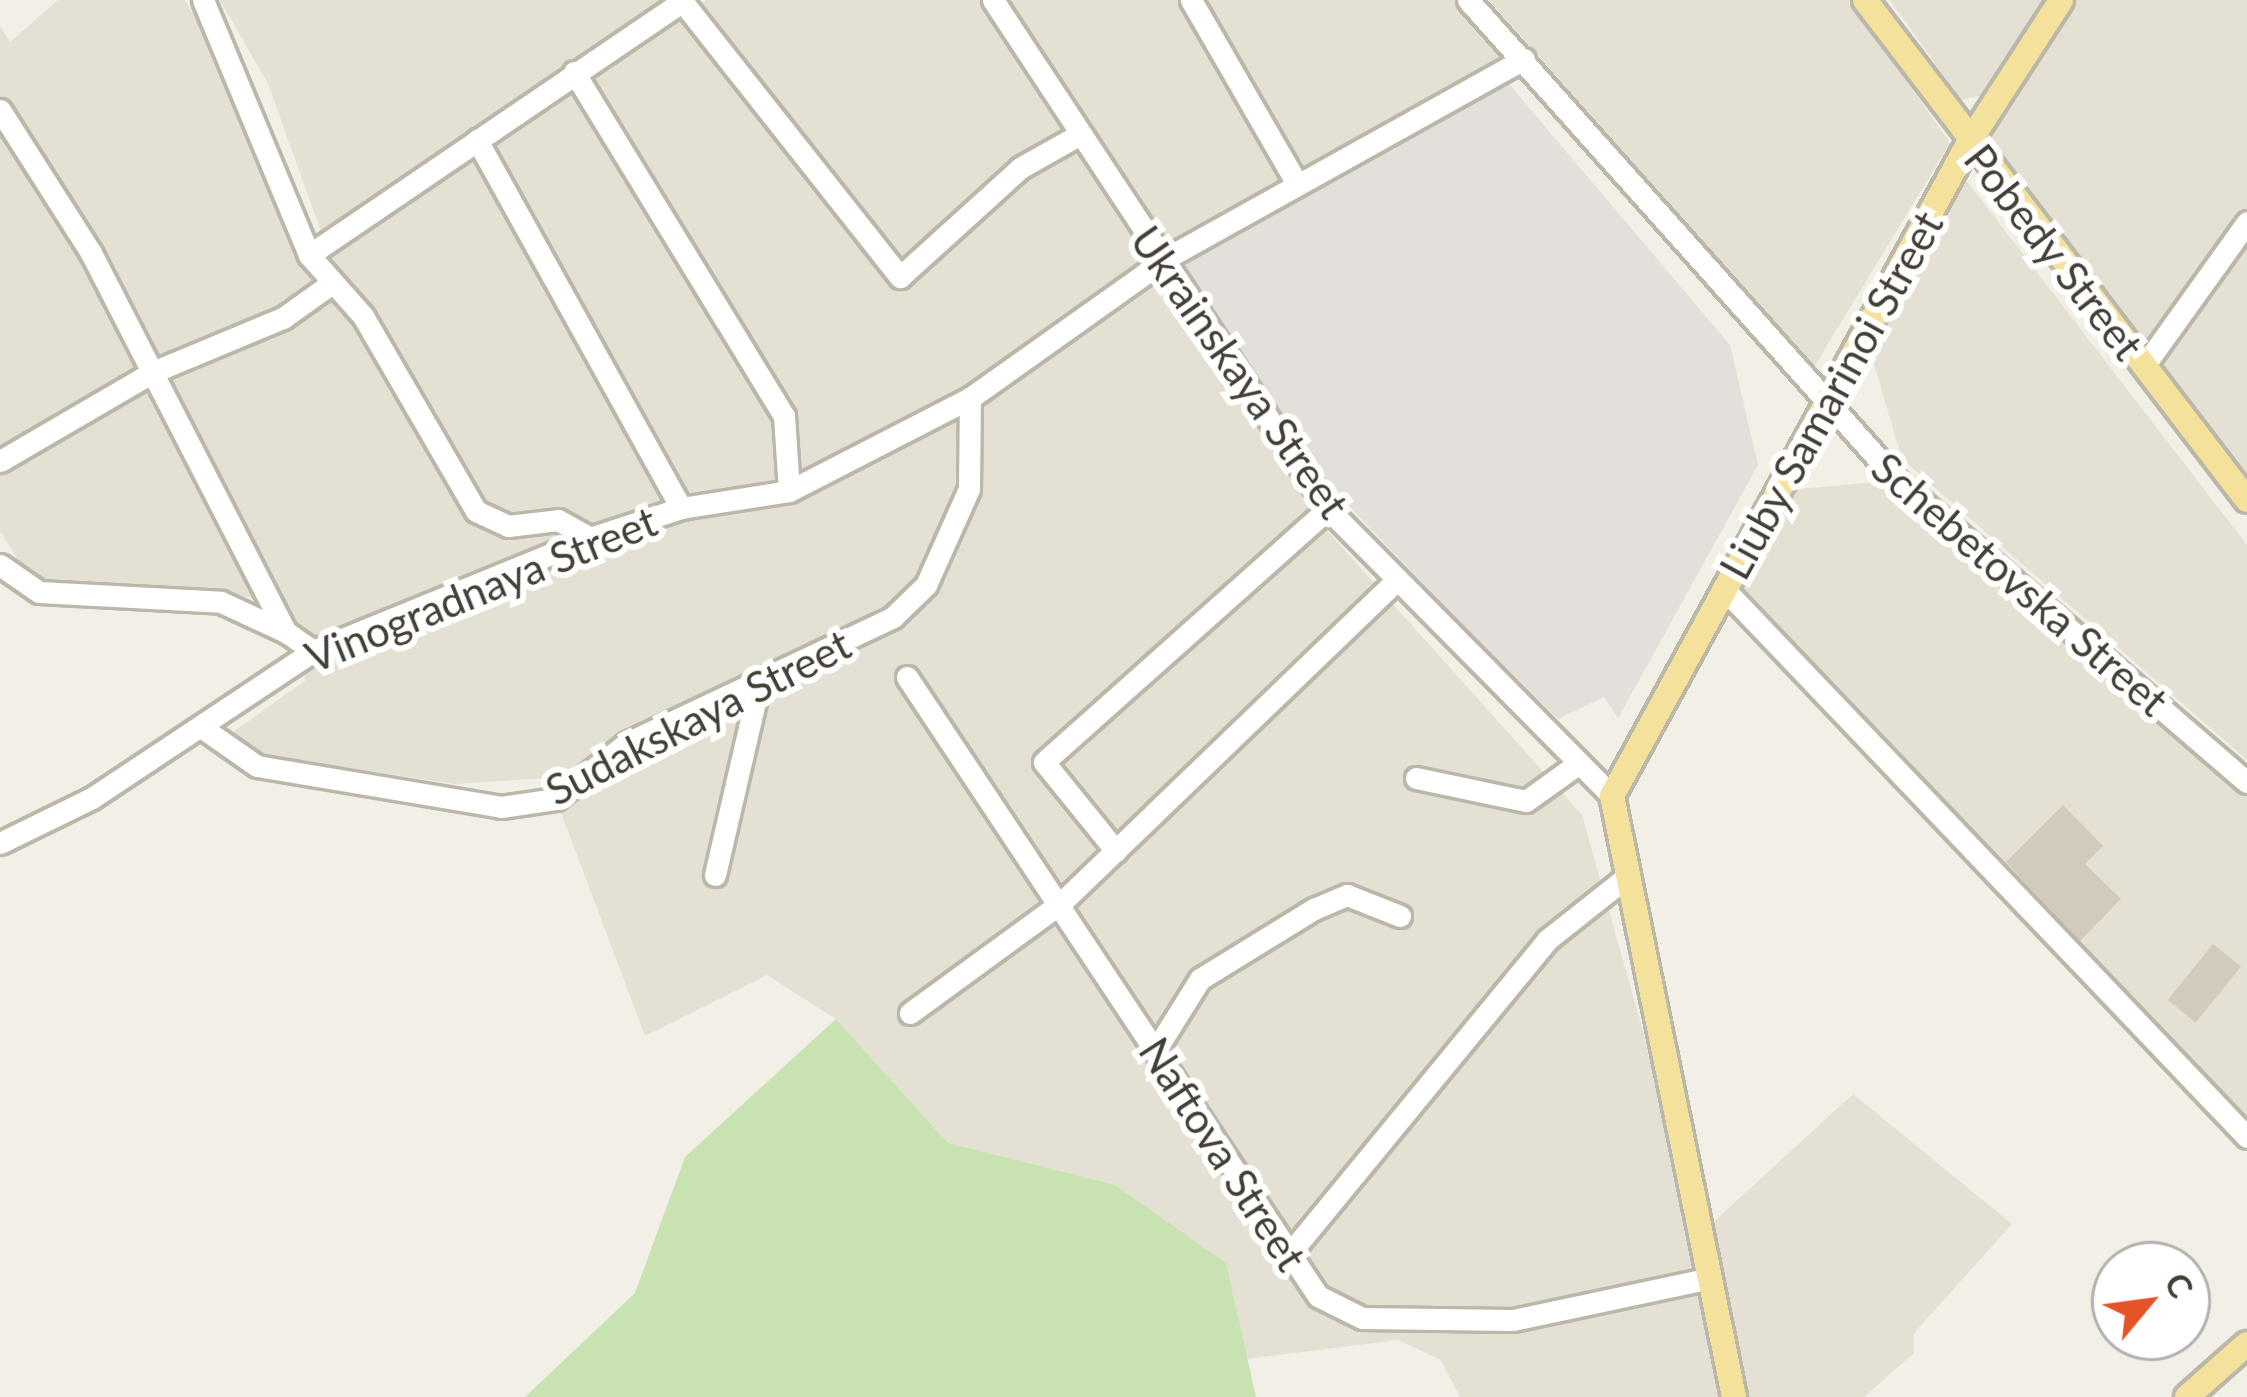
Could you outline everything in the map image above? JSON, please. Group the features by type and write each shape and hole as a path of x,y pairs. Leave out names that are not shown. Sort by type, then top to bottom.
{"main road":[{"name":"Pobedy Street","path":"1865,0 1968,144 2247,500"},
{"name":"Liuby Samarinoi Street","path":"1612,796 1968,144 2061,0"},
{"path":"1612,796 1624,879 1734,1397"},
{"path":"2186,1397 2247,1344"}],"street":[{"path":"203,0 309,255 363,316 476,511 508,526 558,520 590,538"},
{"path":"309,255 683,0 900,277 1020,168 1075,137"},
{"name":"Ukrainskaya Street","path":"992,0 1075,137 1164,260 1328,509 1612,796"},
{"path":"1191,0 1295,180"},
{"name":"Schebetovska Street","path":"1468,0 1822,404 2247,782"},
{"name":"Vinogradnaya Street","path":"0,843 201,728 313,651 590,538 681,508 789,491 970,398 1164,260 1295,180 1524,59"},
{"path":"574,72 784,416 789,491"},
{"path":"0,110 153,372 286,632"},
{"path":"477,140 681,508"},
{"path":"2144,366 2247,222"},
{"path":"0,461 153,372 283,318 332,283"},
{"name":"Sudakskaya Street","path":"201,728 256,766 502,807 556,799 627,743 893,617 926,585 969,489 970,398"},
{"path":"1116,851 1044,763 1328,509"},
{"path":"0,566 40,592 221,602 286,632 313,651"},
{"path":"910,1013 1061,903 1396,580"},
{"path":"1725,590 2247,1137"},
{"name":"Naftova Street","path":"907,677 1061,903 1286,1258 1318,1296 1362,1318 1513,1320 1710,1278"},
{"path":"715,874 760,680"},
{"path":"1416,778 1526,801 1579,763"},
{"path":"1286,1258 1546,940 1624,879"},
{"path":"1155,1051 1200,979 1314,909 1347,895 1400,916"}],"shaded area":[{"path":"58,0 185,0 257,122 306,274 706,0 1454,0 1512,62 1153,254 1314,516 1582,815 1645,1038 1722,1397 1460,1397 1441,1360 1398,1340 1245,1359 1225,1263 1016,1164 948,1143 836,1019 767,975 645,1036 548,778 455,784 251,753 232,733 306,680 272,614 250,597 55,594 26,573 0,531 0,26 10,42"},
{"path":"220,0 670,0 323,237 268,84"},
{"path":"1489,0 1850,0 1950,143 1814,367"},
{"path":"1890,0 2054,0 1992,93 1961,100"},
{"path":"2072,0 2247,0 2247,473 1987,133"},
{"path":"1504,78 1730,345 1758,465 1618,718 1604,697 1558,719 1456,618 1326,482 1178,259"},
{"path":"1962,175 2247,545 2247,760 1902,459 1866,337"},
{"path":"1877,482 2247,796 2247,1122 1737,586 1789,490"},
{"path":"1853,1094 2012,1224 1914,1333 1914,1353 1864,1397 1742,1397 1708,1227"}],"green space":[{"path":"836,1019 948,1143 1115,1185 1226,1263 1256,1397 525,1397 635,1293 685,1157"}],"building":[{"path":"2063,805 2103,846 2085,864 2121,899 2080,941 2006,862"},
{"path":"2213,944 2241,967 2196,1023 2168,1000"}]}
